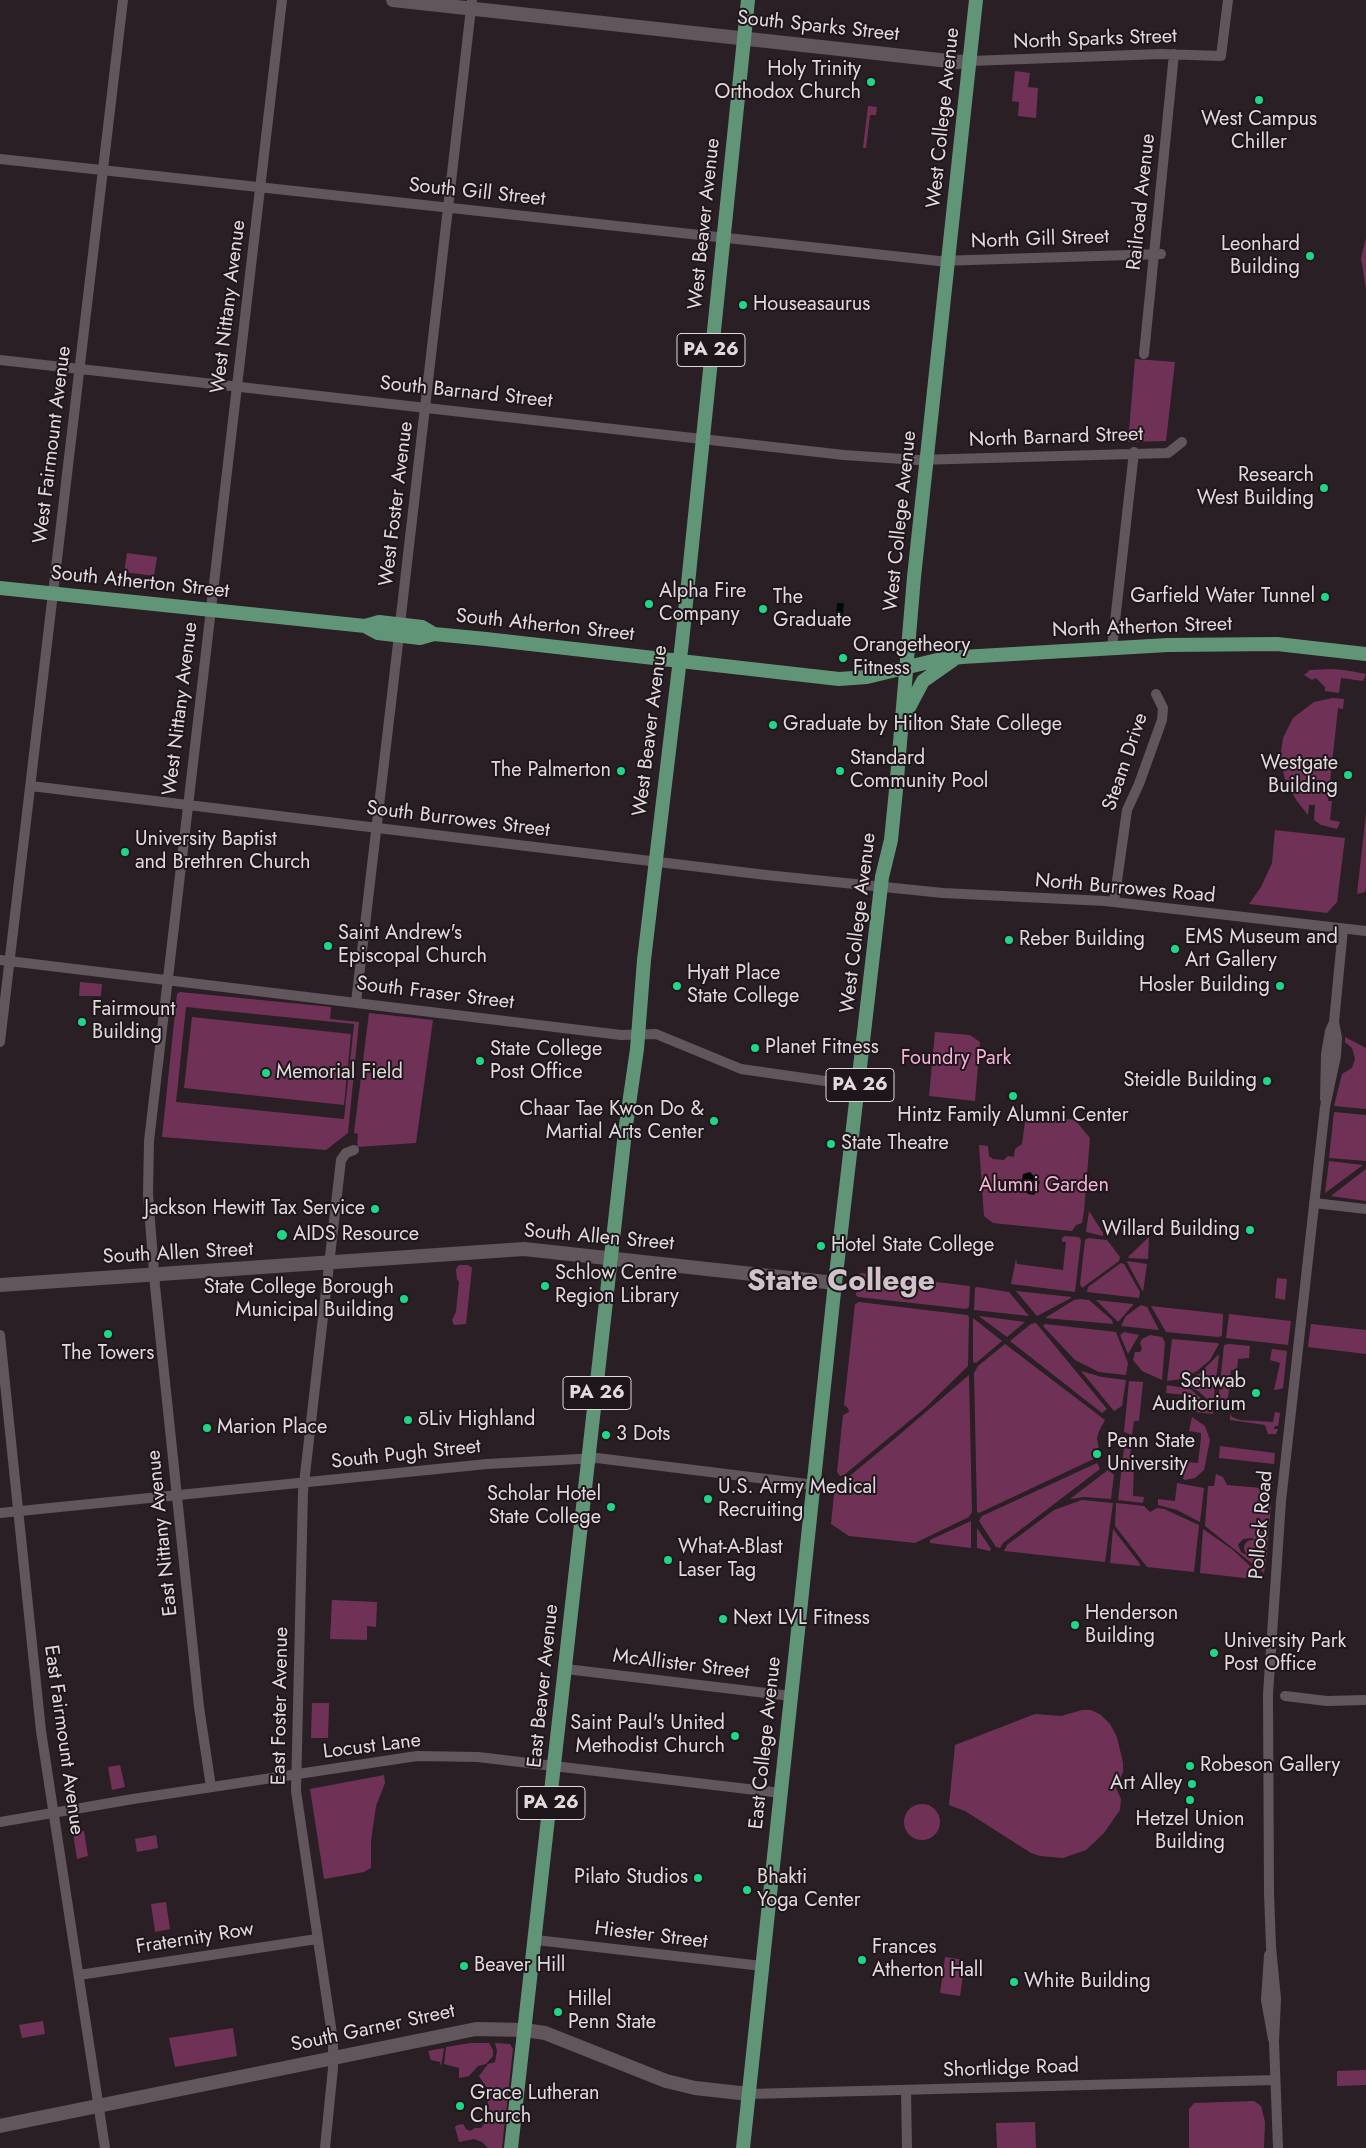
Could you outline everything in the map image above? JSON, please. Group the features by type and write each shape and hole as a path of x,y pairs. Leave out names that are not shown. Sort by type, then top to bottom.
{"main road":[{"name":"West Beaver Avenue","path":"613,1258 655,861 679,661 748,0"},
{"name":"West College Avenue","path":"836,1283 860,1086 881,887 891,840 901,728 912,666 928,460 976,0"},
{"name":"South Atherton Street","path":"0,588 365,626 378,633 400,630 420,638 434,634 850,679 912,666"},
{"name":"North Atherton Street","path":"912,666 962,657 1112,648 1277,644 1366,654"},
{"path":"901,728 910,703 923,681 944,665 962,657"},
{"name":"East Beaver Avenue","path":"511,2148 613,1258"},
{"name":"East College Avenue","path":"743,2148 836,1283"}],"street":[{"name":"West Fairmount Avenue","path":"0,1042 5,961 31,786 123,0"},
{"name":"West Nittany Avenue","path":"154,1274 148,1194 149,1137 282,0"},
{"name":"South Sparks Street","path":"393,0 472,4 744,39 958,62 970,61"},
{"name":"North Sparks Street","path":"970,61 1174,54 1220,56 1228,0"},
{"name":"West Foster Avenue","path":"356,1002 472,4"},
{"name":"Railroad Avenue","path":"1144,354 1158,253 1174,54"},
{"name":"South Gill Street","path":"0,159 939,261 950,260"},
{"name":"North Gill Street","path":"950,260 1158,253"},
{"name":"South Barnard Street","path":"0,360 426,406 844,455 928,460"},
{"name":"North Barnard Street","path":"928,460 1134,452 1168,453 1182,442"},
{"path":"1112,648 1134,452"},
{"name":"Steam Drive","path":"1114,902 1127,810 1139,784 1163,714 1161,703 1156,694"},
{"name":"South Burrowes Street","path":"31,786 881,887"},
{"name":"North Burrowes Road","path":"881,887 943,893 1114,902 1366,932"},
{"name":"Pollock Road","path":"1278,2148 1274,2042 1269,2029 1266,2000 1267,1968 1271,1947 1268,1831 1269,1687 1281,1501 1325,1107 1326,1054 1330,1031 1334,1022 1343,929"},
{"name":"South Fraser Street","path":"5,961 579,1030 661,1036 741,1069 860,1086"},
{"path":"328,1264 341,1160 346,1153 354,1150"},
{"path":"1314,1203 1366,1209"},
{"name":"South Allen Street","path":"0,1286 524,1249 836,1283"},
{"name":"East Foster Avenue","path":"325,2148 334,2058 297,1803 296,1775 304,1483 328,1264"},
{"name":"East Nittany Avenue","path":"154,1274 199,1707 211,1787"},
{"name":"East Fairmount Avenue","path":"0,1335 41,1731 105,2148"},
{"name":"South Pugh Street","path":"0,1514 478,1465 590,1458 814,1485"},
{"name":"McAllister Street","path":"566,1669 791,1696"},
{"path":"1285,1696 1327,1701 1366,1700"},
{"name":"Locust Lane","path":"0,1822 211,1787 417,1756 478,1757 781,1794"},
{"name":"Fraternity Row","path":"79,1975 317,1938"},
{"name":"Hiester Street","path":"536,1940 762,1966"},
{"name":"South Garner Street","path":"0,2126 462,2031 525,2030 561,2038 666,2082 695,2088 748,2094"},
{"name":"Shortlidge Road","path":"748,2094 1276,2080"},
{"path":"906,2090 907,2148"}],"green space":[{"path":"1015,71 1030,73 1028,87 1038,88 1036,118 1018,116 1019,102 1012,101"},
{"path":"868,106 877,107 876,115 870,115 866,148 863,148"},
{"path":"1366,238 1366,289 1361,258"},
{"path":"1135,359 1175,362 1166,441 1128,442"},
{"path":"127,553 157,557 154,576 124,572"},
{"path":"1331,669 1366,674 1363,681 1341,678 1339,693 1325,691 1325,687 1316,678 1312,680 1304,675 1310,670"},
{"path":"1333,698 1344,699 1343,709 1338,708 1328,801 1332,801 1330,820 1340,822 1337,829 1321,825 1314,820 1315,805 1309,805 1308,815 1286,783 1280,759 1283,738 1293,718 1314,702"},
{"path":"1366,813 1366,887 1365,892 1357,894"},
{"path":"1275,830 1345,838 1337,902 1327,913 1249,904 1261,887 1272,863"},
{"path":"80,982 102,984 101,996 79,996"},
{"path":"180,992 331,1007 330,1019 359,1022 348,1133 326,1150 162,1137 177,994","holes":["186,1007 354,1024 344,1119 176,1102"]},
{"path":"369,1013 433,1020 416,1143 357,1147 358,1134 354,1133"},
{"name":"Memorial Field","path":"192,1017 351,1034 344,1105 184,1088"},
{"name":"Foundry Park","path":"935,1032 970,1035 980,1042 975,1101 929,1096"},
{"path":"1345,1037 1366,1048 1366,1109 1334,1106 1342,1074 1352,1068 1355,1059 1352,1048 1345,1042"},
{"path":"1334,1112 1366,1115 1366,1161 1329,1158"},
{"name":"Alumni Garden","path":"1031,1115 1075,1120 1090,1138 1082,1223 1076,1225 1072,1231 993,1223 984,1216 979,1145 988,1146 989,1156 993,1159 1004,1160 1008,1156 1014,1157 1015,1149 1022,1144 1025,1122"},
{"path":"1329,1161 1363,1165 1325,1193"},
{"path":"1366,1169 1366,1201 1331,1196"},
{"path":"1089,1211 1103,1233 1103,1236 1086,1232"},
{"path":"1065,1236 1079,1237 1081,1240 1075,1292 1011,1284 1016,1259 1017,1264 1063,1270 1066,1242 1062,1242 1062,1238"},
{"path":"1149,1237 1148,1259 1128,1258 1129,1256"},
{"path":"1088,1238 1107,1240 1120,1257 1119,1261 1082,1288 1080,1284 1085,1240"},
{"path":"1127,1262 1147,1264 1143,1292"},
{"path":"1121,1263 1124,1264 1140,1292 1139,1298 1087,1292 1088,1287"},
{"path":"459,1265 468,1265 472,1268 466,1324 454,1325 452,1320 456,1312 459,1281 457,1280 456,1269"},
{"path":"860,1273 970,1286 969,1307 966,1309 858,1297 856,1295 858,1275"},
{"path":"1277,1278 1287,1279 1285,1300 1275,1298"},
{"path":"975,1288 1009,1292 1029,1316 974,1310"},
{"path":"1016,1291 1071,1297 1071,1298 1037,1316"},
{"path":"1074,1300 1089,1300 1112,1320 1113,1324 1045,1318"},
{"path":"1096,1300 1133,1304 1133,1305 1118,1322"},
{"path":"859,1302 967,1315 969,1317 968,1366 925,1408 844,1475 840,1476 837,1472 843,1415 849,1412 848,1408 844,1405 855,1304"},
{"path":"1141,1305 1147,1307 1159,1330 1121,1326 1126,1316"},
{"path":"1151,1306 1223,1314 1222,1336 1166,1332"},
{"path":"1229,1314 1291,1321 1288,1345 1226,1338"},
{"path":"980,1316 1025,1322 1007,1337"},
{"path":"973,1318 1002,1341 976,1363 973,1362"},
{"path":"1036,1323 1107,1409 1102,1413 1010,1341 1031,1324"},
{"path":"1045,1324 1116,1332 1128,1363 1126,1375 1099,1372 1075,1360 1043,1326"},
{"path":"1311,1324 1366,1330 1366,1354 1308,1347"},
{"path":"1124,1332 1139,1335 1128,1354 1120,1335"},
{"path":"1150,1335 1162,1337 1165,1342 1162,1380 1142,1371 1133,1360 1135,1352 1140,1352 1142,1349 1140,1343 1142,1339"},
{"path":"1172,1339 1219,1344 1210,1360 1197,1371 1181,1379 1167,1381"},
{"path":"1005,1344 1105,1420 1097,1438 1100,1456 979,1513 977,1512 974,1373 978,1366"},
{"path":"1224,1345 1250,1346 1249,1358 1238,1359 1237,1370 1231,1370 1227,1407 1218,1404"},
{"path":"1272,1349 1287,1351 1283,1388 1274,1390 1280,1363 1270,1360"},
{"path":"1218,1355 1213,1404 1198,1391 1181,1382 1199,1374"},
{"path":"1081,1371 1102,1377 1126,1380 1122,1406 1114,1411"},
{"path":"969,1375 972,1512 969,1517 915,1543 849,1536 831,1524 835,1484 846,1479"},
{"path":"1129,1381 1143,1382 1139,1421 1134,1421 1132,1435 1124,1432"},
{"path":"1167,1385 1190,1389 1209,1405 1213,1410 1213,1414 1185,1411 1187,1395 1166,1393"},
{"path":"1275,1412 1280,1413 1278,1426 1275,1426 1274,1429 1278,1429 1276,1434 1268,1434 1265,1425 1230,1420 1230,1414 1232,1417 1240,1420 1273,1422"},
{"path":"1192,1417 1205,1426 1210,1440 1204,1470 1195,1478 1185,1480 1183,1479 1186,1462 1198,1463 1201,1438 1201,1433 1189,1431"},
{"path":"1220,1446 1275,1453 1274,1464 1219,1458"},
{"path":"1124,1448 1131,1449 1129,1463 1134,1464 1133,1496 1144,1497 1143,1503 1118,1500"},
{"path":"1097,1463 1100,1469 1003,1543 1000,1548 996,1547 979,1521 982,1516"},
{"path":"1108,1470 1114,1475 1111,1499 1084,1497 1070,1499"},
{"path":"1216,1474 1223,1477 1227,1485 1261,1488 1261,1481 1273,1482 1269,1490 1268,1500 1271,1504 1267,1550 1263,1549 1258,1541 1251,1538 1243,1539 1238,1545 1241,1552 1250,1557 1258,1557 1263,1552 1267,1552 1264,1573 1205,1526 1208,1486 1214,1486"},
{"path":"1177,1483 1204,1488 1200,1522 1177,1510 1158,1505 1158,1499 1175,1501"},
{"path":"1082,1500 1113,1503 1105,1562 1004,1551 1007,1545 1054,1510"},
{"path":"1116,1503 1144,1506 1150,1512 1157,1508 1164,1509 1199,1525 1194,1572 1147,1567 1115,1526"},
{"path":"971,1521 971,1548 930,1543 930,1540"},
{"path":"977,1528 991,1549 990,1551 977,1548"},
{"path":"1113,1529 1140,1564 1140,1566 1110,1563"},
{"path":"1203,1529 1233,1550 1263,1580 1200,1573"},
{"path":"1252,1540 1258,1542 1260,1548 1258,1554 1252,1556 1246,1554 1244,1548 1246,1542"},
{"path":"332,1600 377,1602 376,1627 367,1626 367,1640 330,1639"},
{"path":"312,1703 329,1703 328,1738 311,1738"},
{"path":"1082,1710 1091,1710 1101,1715 1110,1724 1117,1737 1123,1763 1123,1772 1116,1788 1121,1799 1120,1810 1104,1833 1086,1850 1063,1858 1040,1856 1031,1853 965,1811 949,1805 955,1745 1035,1714 1061,1716"},
{"path":"120,1765 125,1787 112,1790 108,1767"},
{"path":"384,1775 385,1783 376,1806 371,1841 371,1868 364,1872 324,1879 310,1789"},
{"path":"922,1804 935,1809 940,1822 935,1835 922,1840 909,1835 904,1822 909,1809"},
{"path":"84,1831 88,1856 77,1859 73,1833"},
{"path":"156,1835 158,1848 137,1852 135,1839"},
{"path":"166,1902 170,1929 155,1932 151,1904"},
{"path":"945,1957 965,1960 960,1996 940,1993"},
{"path":"43,2021 45,2034 22,2038 19,2025"},
{"path":"233,2028 237,2056 175,2067 169,2038"},
{"path":"471,2043 489,2043 493,2050 493,2056 486,2064 478,2066 469,2076 459,2078 459,2068 444,2064 446,2047"},
{"path":"495,2043 510,2044 513,2049 506,2112 503,2112 502,2118 505,2119 502,2148 488,2148 482,2142 474,2139 459,2142 455,2127 457,2125 463,2124 470,2131 475,2128 481,2128 486,2121 483,2116 487,2109 489,2091 479,2076 488,2064 495,2062 497,2051"},
{"path":"444,2048 441,2067 440,2062 431,2060 428,2051"},
{"path":"1366,2070 1366,2085 1337,2086 1337,2071"},
{"path":"1254,2101 1261,2106 1265,2122 1264,2148 1189,2148 1189,2109 1194,2103"},
{"path":"1035,2122 1036,2148 997,2148 996,2123"}],"shaded area":[{"path":"837,603 844,603 842,626 835,625"},
{"path":"1030,1172 1040,1182 1034,1195 1028,1194 1022,1183 1011,1184 997,1189 991,1187 993,1184 1022,1180 1023,1174"}],"place":[{"name":"Holy Trinity Orthodox Church","path":"871,82"},
{"name":"West Campus Chiller","path":"1259,100"},
{"name":"Leonhard Building","path":"1310,256"},
{"name":"Houseasaurus","path":"743,305"},
{"name":"Research West Building","path":"1324,488"},
{"name":"Garfield Water Tunnel","path":"1325,597"},
{"name":"Alpha Fire Company","path":"649,604"},
{"name":"The Graduate","path":"763,609"},
{"name":"Orangetheory Fitness","path":"843,658"},
{"name":"Graduate by Hilton State College","path":"773,725"},
{"name":"The Palmerton","path":"621,771"},
{"name":"Standard Community Pool","path":"840,771"},
{"name":"Westgate Building","path":"1348,775"},
{"name":"University Baptist and Brethren Church","path":"125,852"},
{"name":"Reber Building","path":"1009,940"},
{"name":"Saint Andrew's Episcopal Church","path":"328,946"},
{"name":"EMS Museum and Art Gallery","path":"1175,949"},
{"name":"Hyatt Place State College","path":"677,986"},
{"name":"Hosler Building","path":"1280,986"},
{"name":"Fairmount Building","path":"82,1022"},
{"name":"Planet Fitness","path":"755,1048"},
{"name":"State College Post Office","path":"480,1061"},
{"name":"Memorial Field","path":"266,1073"},
{"name":"Steidle Building","path":"1267,1081"},
{"name":"Hintz Family Alumni Center","path":"1013,1096"},
{"name":"Chaar Tae Kwon Do & Martial Arts Center","path":"714,1121"},
{"name":"State Theatre","path":"831,1144"},
{"name":"Jackson Hewitt Tax Service","path":"375,1209"},
{"name":"Willard Building","path":"1250,1230"},
{"name":"AIDS Resource","path":"282,1235"},
{"name":"Hotel State College","path":"821,1246"},
{"name":"Schlow Centre Region Library","path":"545,1286"},
{"name":"State College Borough Municipal Building","path":"404,1299"},
{"name":"The Towers","path":"108,1334"},
{"name":"Schwab Auditorium","path":"1256,1393"},
{"name":"ōLiv Highland","path":"408,1420"},
{"name":"Marion Place","path":"207,1428"},
{"name":"3 Dots","path":"606,1435"},
{"name":"Penn State University","path":"1097,1454"},
{"name":"U.S. Army Medical Recruiting","path":"708,1499"},
{"name":"Scholar Hotel State College","path":"611,1507"},
{"name":"What-A-Blast Laser Tag","path":"668,1560"},
{"name":"Next LVL Fitness","path":"723,1619"},
{"name":"Henderson Building","path":"1075,1625"},
{"name":"University Park Post Office","path":"1214,1653"},
{"name":"Saint Paul's United Methodist Church","path":"735,1736"},
{"name":"Robeson Gallery","path":"1190,1766"},
{"name":"Art Alley","path":"1192,1784"},
{"name":"Hetzel Union Building","path":"1190,1800"},
{"name":"Pilato Studios","path":"698,1878"},
{"name":"Bhakti Yoga Center","path":"747,1890"},
{"name":"Frances Atherton Hall","path":"862,1960"},
{"name":"Beaver Hill","path":"464,1966"},
{"name":"White Building","path":"1014,1982"},
{"name":"Hillel Penn State","path":"558,2012"},
{"name":"Grace Lutheran Church","path":"460,2106"}],"district":[{"name":"State College","path":"841,1283"}]}
